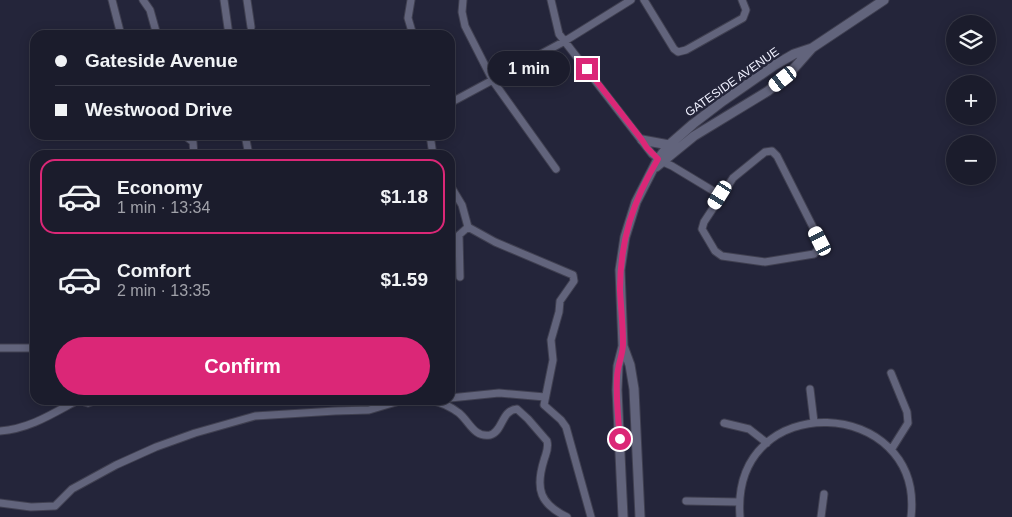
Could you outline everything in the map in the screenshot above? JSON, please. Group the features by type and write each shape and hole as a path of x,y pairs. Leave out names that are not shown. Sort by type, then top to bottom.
{"street":[{"path":"112,0 120,30"},
{"path":"143,0 150,10 156,30"},
{"path":"224,0 228,30"},
{"path":"247,0 251,27"},
{"path":"411,0 408,18 412,30"},
{"path":"463,0 462,12 465,26 493,81 556,169"},
{"path":"551,0 557,30 647,148 660,161 672,166 720,195"},
{"path":"455,100 565,41 631,0"},
{"path":"644,0 674,49 678,52 686,50 743,18 746,10 742,0"},
{"name":"GATESIDE AVENUE","path":"623,517 617,384 618,366 623,346 620,270 625,237 643,185 669,145 700,118 758,76 794,54 812,48 884,0"},
{"name":"GATESIDE AVENUE","path":"660,161 694,136 768,91 788,76 812,48"},
{"path":"642,140 669,145"},
{"path":"772,151 777,156 820,241 819,248 814,254 765,262 722,256 716,251 702,229 704,222 720,195 732,178 765,152 772,151"},
{"path":"455,193 462,205 468,226 495,242 573,275 574,281 560,301 559,312 553,329 551,340 553,360 544,405 566,427 591,517"},
{"path":"460,277 458,241 459,235 468,226"},
{"name":"GATESIDE AVENUE","path":"623,346 630,365 634,389 640,517"},
{"path":"0,348 30,348"},
{"path":"891,373 907,412 908,423 891,450"},
{"path":"810,389 814,422"},
{"path":"455,397 498,392 545,397"},
{"path":"0,431 33,424 69,405"},
{"path":"0,503 31,507 54,506 72,489 116,465 156,447 240,419 254,416 369,410 386,405"},
{"path":"445,405 458,412 477,434 482,435 490,435 498,430 507,413 512,409 517,409 522,413 547,441 548,446 541,473 540,489 543,500 567,517"},
{"path":"740,517 739,502 744,477 758,451 766,443 787,430 814,422 834,422 856,428 875,438 891,450 907,475 912,498 911,517"},
{"path":"724,423 749,429 766,443"},
{"path":"821,517 824,494"},
{"path":"686,501 739,502"}],"route":[{"path":"587,69 647,148 658,159 654,169 643,185 628,221 622,253 620,290 623,346 617,378 620,439"}]}
